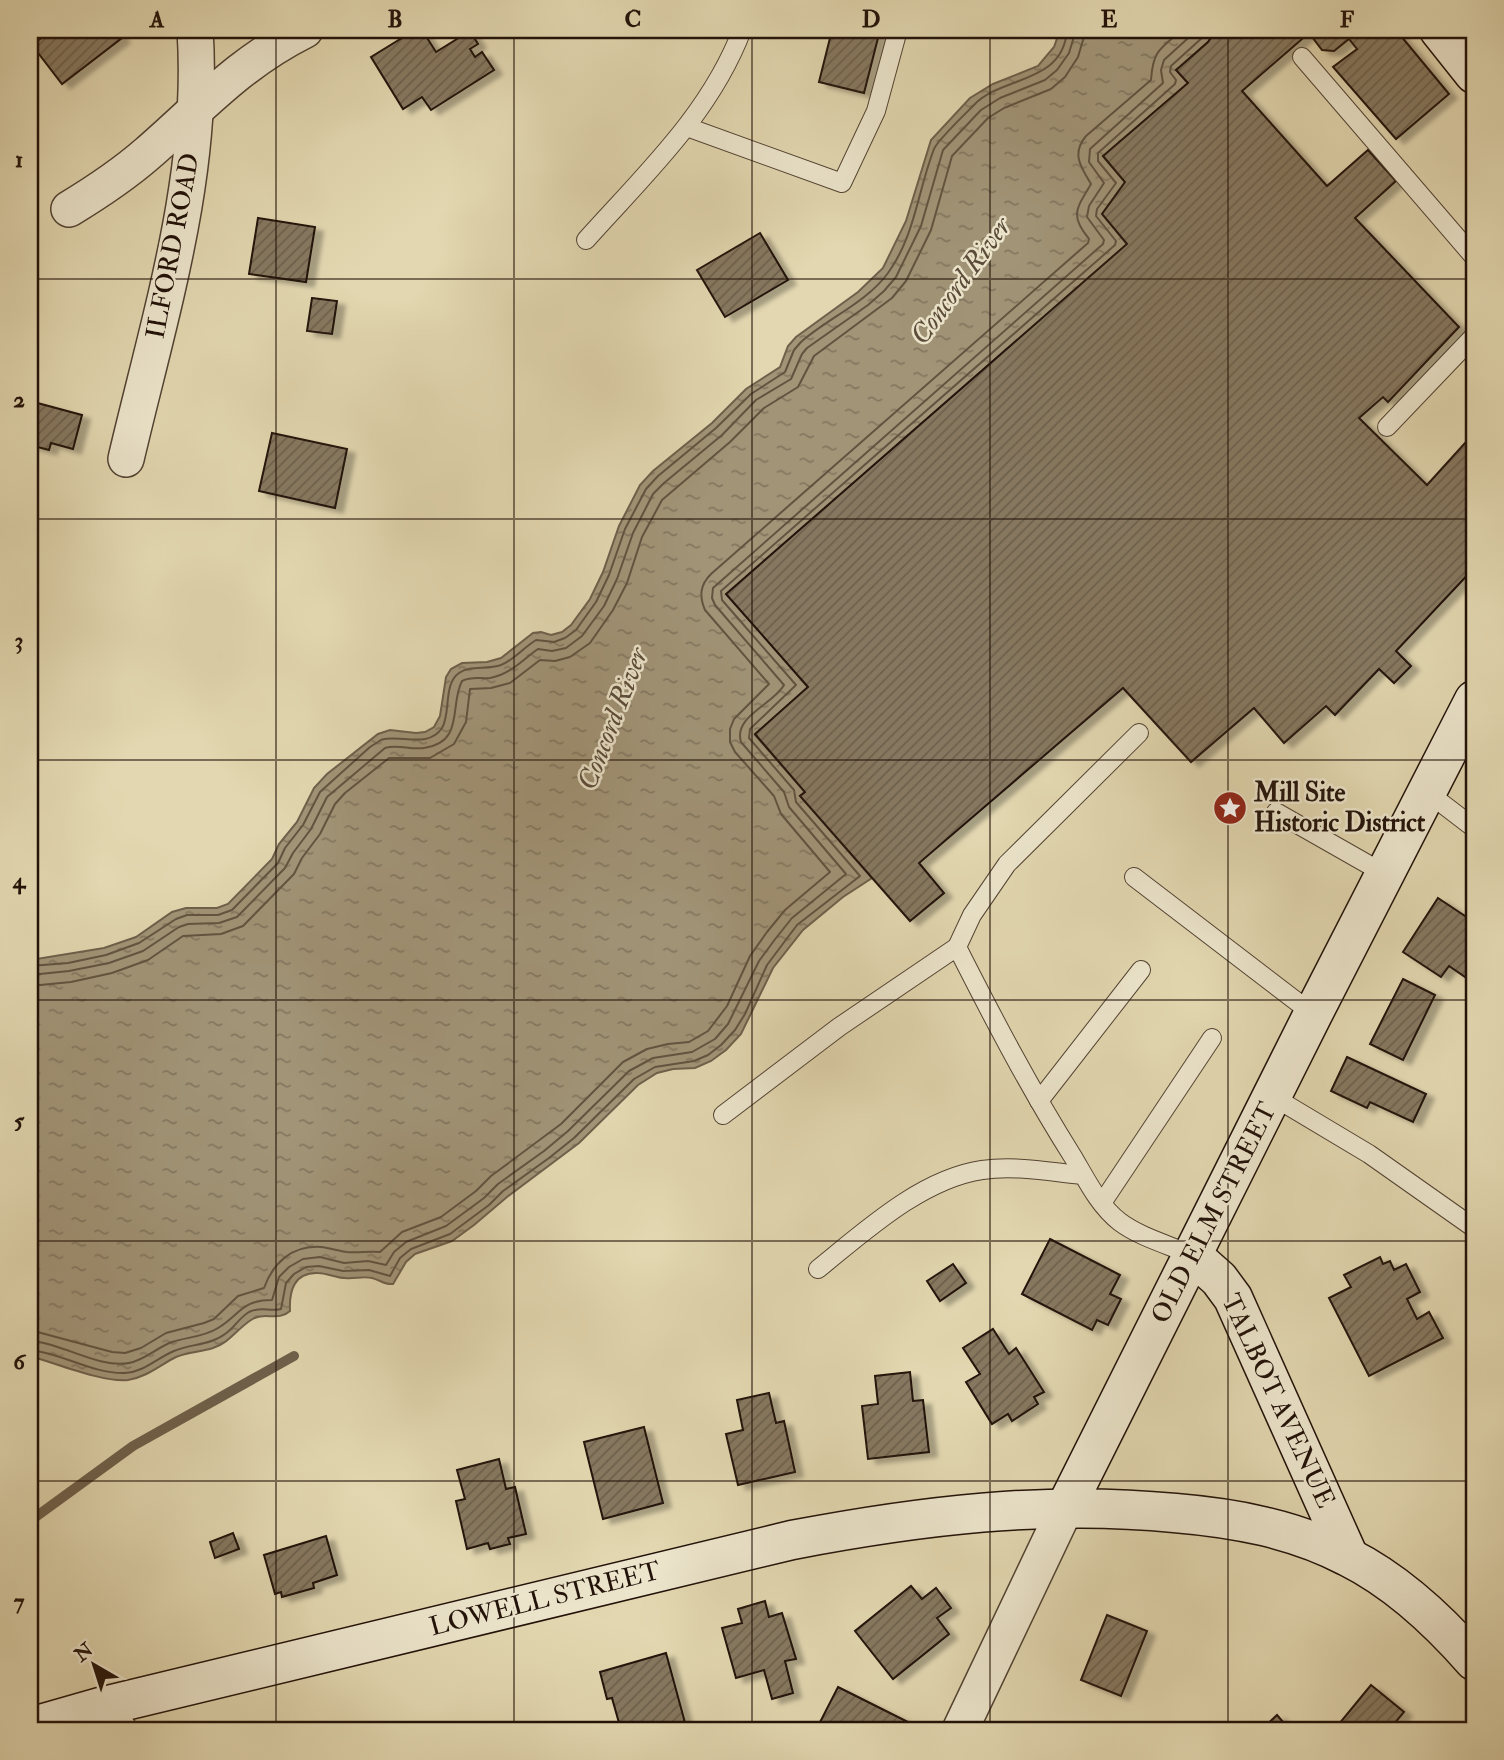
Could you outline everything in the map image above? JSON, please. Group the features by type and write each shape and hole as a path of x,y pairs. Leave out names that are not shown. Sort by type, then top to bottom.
{"main road":[{"path":"1439,30 1474,74"},
{"name":"OLD ELM STREET","path":"1066,1507 1313,1014 1427,792 1472,712"},
{"name":"TALBOT AVENUE","path":"1192,1255 1219,1279 1238,1308 1349,1557"},
{"name":"TALBOT AVENUE","path":"1066,1507 1146,1510 1216,1517 1280,1531 1349,1557 1387,1581 1422,1609 1474,1661"},
{"name":"LOWELL STREET","path":"30,1727 109,1718 803,1538 899,1521 1066,1507"}],"street":[{"name":"ILFORD ROAD","path":"126,459 179,231 191,164 196,109 195,30"},
{"path":"69,209 147,154 248,63 305,30"},
{"name":"OLD ELM STREET","path":"960,1730 1066,1507"}],"lane":[{"path":"586,240 687,127 724,73 742,30"},
{"path":"687,127 842,183 876,111 898,30"},
{"path":"1301,57 1474,257"},
{"path":"1387,427 1474,336"},
{"path":"723,1115 839,1027 957,947 972,915 1007,864 1139,733"},
{"path":"1427,792 1474,828"},
{"path":"1276,812 1385,874"},
{"path":"1134,877 1313,1014"},
{"path":"957,947 1038,1101 1102,1203 1111,1214 1130,1228 1192,1255"},
{"path":"1038,1101 1141,970"},
{"path":"1102,1203 1212,1038"},
{"path":"1272,1096 1369,1154 1474,1228"},
{"path":"818,1269 898,1207 953,1178 979,1170 1000,1168 1083,1175"}],"water":[{"name":"Concord River","path":"1060,30 1216,30 1208,42 1177,70 1188,83 1103,156 1125,182 1127,244 727,594 808,687 755,735 805,792 800,796 872,878 843,897 803,930 773,968 741,1034 726,1050 695,1068 657,1073 638,1085 579,1143 474,1225 452,1241 415,1254 406,1262 393,1284 369,1277 342,1278 318,1273 303,1276 292,1290 290,1311 285,1314 256,1317 219,1346 176,1357 147,1374 128,1380 93,1376 30,1356 30,960 104,948 136,937 172,912 186,908 217,908 228,904 272,859 279,844 297,822 314,788 327,774 378,734 390,730 425,732 434,727 440,716 446,677 451,669 462,663 487,662 501,658 533,633 551,635 562,632 571,625 590,599 603,572 619,526 640,485 653,471 712,423 746,389 780,367 788,346 796,337 858,292 883,268 906,221 931,140 970,98 993,84 1038,66 1054,47"}],"building":[{"path":"52,30 116,30 122,38 62,84 32,45"},
{"path":"415,30 422,30 436,52 470,31 478,44 470,49 475,57 482,52 494,70 431,110 422,97 403,109 371,57"},
{"path":"832,30 880,30 864,93 819,82"},
{"path":"1216,30 1396,30 1449,94 1396,139 1333,67 1357,49 1349,39 1334,51 1322,50 1309,33 1242,91 1327,186 1368,150 1396,181 1355,218 1459,327 1388,402 1383,397 1359,418 1427,485 1474,433 1474,525 1469,530 1474,535 1474,568 1396,651 1411,666 1394,683 1379,669 1335,715 1326,706 1284,743 1254,708 1191,762 1123,688 919,863 944,893 910,921 800,796 805,792 755,734 808,687 726,594 1127,244 1102,214 1125,182 1103,156 1188,83 1176,70 1208,42"},
{"path":"258,218 315,227 306,282 249,274"},
{"path":"760,233 788,280 725,317 697,270"},
{"path":"312,298 337,301 332,334 307,331"},
{"path":"30,401 82,415 73,449 51,443 49,450 30,445"},
{"path":"272,433 347,449 335,508 259,491"},
{"path":"1438,898 1474,922 1474,983 1449,966 1441,977 1403,952"},
{"path":"1403,979 1435,995 1403,1060 1370,1044"},
{"path":"1347,1057 1426,1094 1413,1122 1370,1102 1367,1108 1331,1091"},
{"path":"1050,1239 1120,1275 1110,1294 1121,1299 1108,1325 1097,1320 1092,1330 1022,1294"},
{"path":"1380,1257 1383,1264 1390,1261 1394,1270 1406,1264 1420,1292 1407,1299 1417,1319 1429,1312 1443,1338 1369,1376 1329,1298 1351,1287 1344,1275"},
{"path":"953,1264 966,1283 940,1301 927,1281"},
{"path":"993,1329 1009,1354 1016,1348 1044,1392 1034,1397 1038,1404 1012,1421 1008,1414 992,1424 966,1382 980,1374 963,1348"},
{"path":"910,1372 913,1401 923,1400 929,1452 868,1459 862,1406 878,1404 875,1376"},
{"path":"769,1393 776,1423 784,1421 795,1472 738,1485 726,1434 743,1430 737,1400"},
{"path":"644,1427 663,1503 603,1519 584,1442"},
{"path":"499,1459 506,1489 515,1487 526,1534 508,1538 510,1544 490,1549 488,1543 467,1549 456,1501 465,1499 457,1470"},
{"path":"233,1533 239,1549 215,1558 210,1542"},
{"path":"326,1536 337,1575 313,1583 314,1588 282,1597 281,1592 275,1594 264,1555"},
{"path":"911,1586 922,1599 936,1588 951,1608 937,1618 949,1634 893,1679 855,1631"},
{"path":"765,1601 769,1617 782,1613 796,1659 785,1661 793,1693 772,1699 764,1670 736,1678 722,1628 742,1623 738,1609"},
{"path":"1107,1615 1147,1631 1121,1696 1081,1680"},
{"path":"666,1653 687,1730 621,1730 612,1698 607,1699 600,1672"},
{"path":"1371,1685 1404,1712 1389,1730 1334,1730"},
{"path":"838,1687 910,1723 907,1730 816,1730"},
{"path":"1277,1715 1290,1730 1262,1729"}],"waterway":[{"path":"30,1521 133,1446 294,1356"}],"place":[{"name":"Mill Site Historic District","path":"1230,808"}]}
